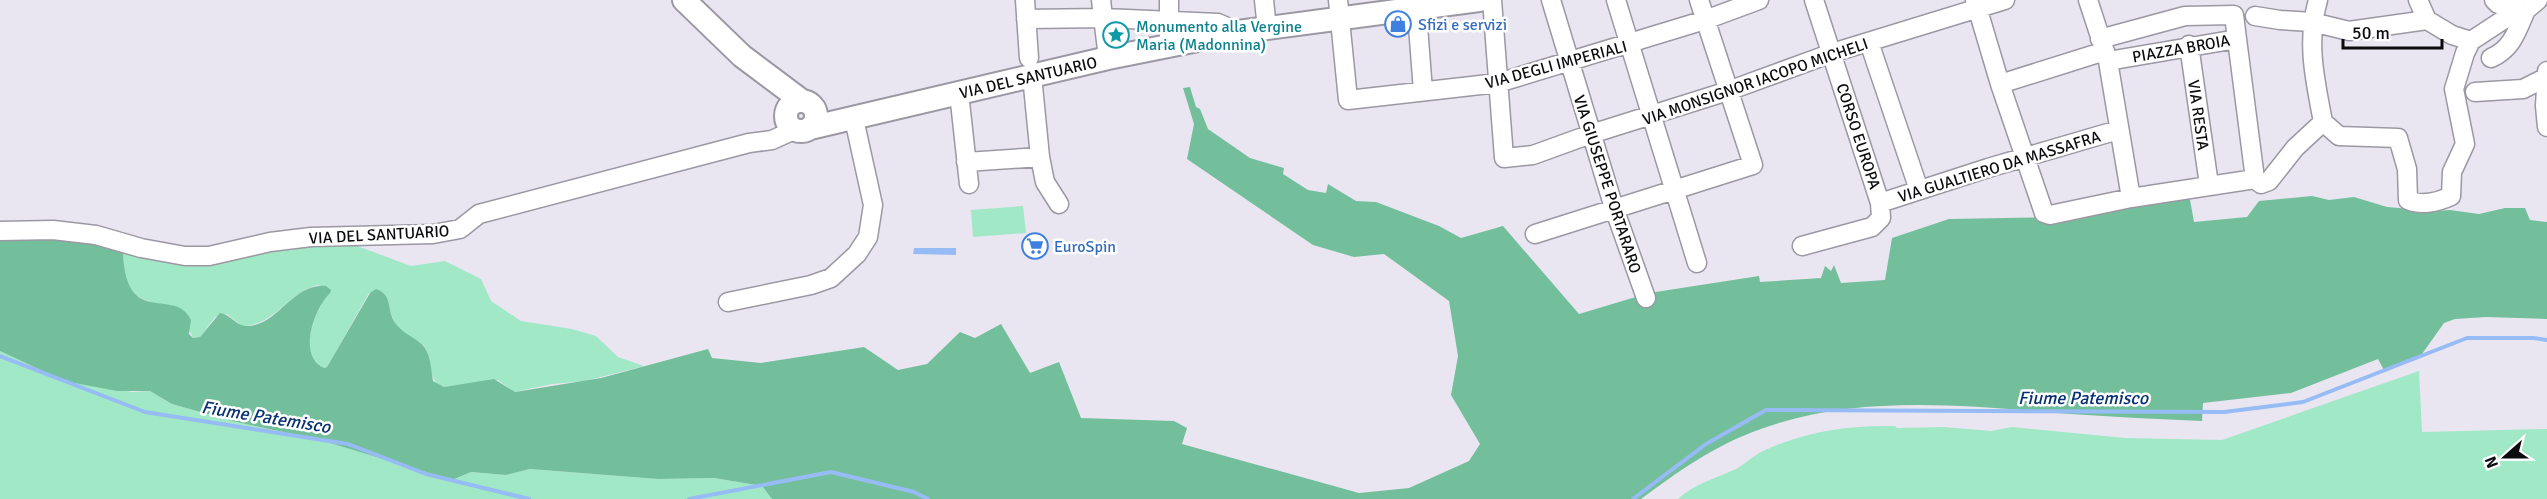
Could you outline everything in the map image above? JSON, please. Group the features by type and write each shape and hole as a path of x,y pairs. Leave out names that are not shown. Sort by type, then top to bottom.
{"main road":[{"path":"684,0 762,73 798,116"},
{"name":"VIA DEL SANTUARIO","path":"798,116 854,119 959,93 1031,67 1108,58 1267,28 1338,9 1479,0"},
{"name":"VIA DEL SANTUARIO","path":"798,116 841,109 898,108"}],"street":[{"path":"1025,0 1040,157 1045,183 1059,204"},
{"path":"1169,0 1169,46"},
{"path":"1264,0 1267,28"},
{"path":"1492,0 1498,83"},
{"name":"VIA GIUSEPPE PORTARARO","path":"1551,0 1614,208 1646,298"},
{"path":"1616,0 1697,263"},
{"path":"1535,234 1753,165 1699,0"},
{"name":"VIA DEGLI IMPERIALI","path":"1338,9 1348,100 1498,83 1705,20 1759,0"},
{"name":"CORSO EUROPA","path":"1814,0 1880,203"},
{"name":"VIA MONSIGNOR IACOPO MICHELI","path":"1498,83 1504,158 1533,155 1591,134 1728,91 1976,4 2004,0"},
{"path":"2088,0 2104,50 2131,198"},
{"path":"2318,0 2312,22 2315,79 2323,122 2339,136 2398,138 2407,169 2408,200 2416,204 2440,201 2451,196 2452,172 2465,144 2454,89 2471,41 2503,20 2532,5"},
{"path":"2418,0 2427,20 2452,35 2471,41"},
{"path":"2494,0 2498,4 2532,5"},
{"path":"1417,4 1423,91"},
{"path":"1976,4 2000,84 2044,213 2050,215 2131,198 2255,179"},
{"path":"2490,58 2503,53 2510,46 2532,5"},
{"name":"PIAZZA BROIA","path":"2182,8 2245,11 2237,39 2189,45 2104,50 2182,8"},
{"path":"1026,19 1103,9 1168,20 1218,23 1238,32"},
{"path":"1103,9 1108,58"},
{"path":"2245,11 2280,20 2312,22 2349,31 2427,20"},
{"path":"2237,39 2255,179 2261,184 2269,181 2295,148 2323,122"},
{"path":"1869,42 1918,190"},
{"name":"VIA RESTA","path":"2189,45 2209,185"},
{"path":"2000,84 2104,50"},
{"path":"2475,92 2523,89 2546,74"},
{"path":"2546,74 2547,127"},
{"path":"959,93 969,184"},
{"name":"VIA DEL SANTUARIO","path":"0,231 53,230 96,235 141,248 185,256 201,256 270,242 311,237 433,234 460,229 479,214 749,143 798,116"},
{"path":"728,302 811,285 831,278 857,254 868,237 873,205 854,119"},
{"name":"VIA GUALTIERO DA MASSAFRA","path":"1880,203 2118,130"},
{"path":"966,162 1040,157"},
{"path":"1803,246 1872,227 1881,218 1880,203"}],"green space":[{"path":"1190,87 1196,107 1200,109 1208,129 1250,158 1284,168 1283,174 1308,190 1326,193 1328,184 1356,201 1376,202 1439,226 1461,238 1503,226 1579,314 1649,293 1759,276 1760,282 1821,278 1825,266 1831,271 1834,265 1841,283 1885,280 1892,238 1949,219 2056,217 2189,194 2194,222 2247,217 2259,201 2312,196 2329,200 2354,197 2387,207 2479,214 2505,208 2525,208 2530,220 2547,222 2547,319 2486,317 2455,319 2444,323 2422,354 2385,372 2378,359 2291,393 2203,403 2202,421 1913,405 1834,411 1796,418 1727,443 1683,469 1641,499 772,499 762,486 714,478 658,479 530,469 506,475 471,472 452,480 320,440 232,421 172,404 150,391 117,391 64,381 0,351 0,240 54,239 123,249 126,274 132,290 141,298 151,302 184,310 191,320 189,334 193,338 200,337 220,313 245,326 260,324 304,291 326,286 331,290 314,321 310,343 311,353 316,362 324,368 327,367 370,293 376,289 382,292 388,300 396,324 425,348 430,360 433,381 444,387 494,379 515,392 601,378 708,349 712,358 761,363 864,347 898,370 927,364 960,332 975,338 1001,324 1030,373 1059,362 1081,418 1174,421 1187,428 1182,444 1359,493 1409,488 1469,461 1480,444 1451,395 1458,356 1449,301 1384,254 1354,257 1313,245 1187,159 1194,124 1183,88"},
{"path":"1023,206 1026,233 973,237 971,210"},
{"path":"349,243 411,266 445,261 481,279 491,301 521,321 572,329 596,336 618,357 644,366 585,381 552,384 514,392 498,380 444,387 438,384 432,375 429,357 424,346 400,330 392,317 389,303 369,293 327,367 324,368 311,354 310,344 313,323 327,296 319,285 300,293 264,320 242,326 227,314 215,317 200,337 193,338 181,310 144,299 130,288 124,266 123,249 282,247"},
{"path":"0,351 64,381 132,392 150,391 172,404 232,421 320,440 452,480 471,472 506,475 530,469 658,479 714,478 762,486 772,499 0,499"},
{"path":"2419,371 2422,432 2547,429 2547,499 1678,499 1698,485 1736,469 1756,455 1779,444 1812,434 1844,428 1944,427 1991,431 2012,427 2125,438 2222,440"}],"water":[{"path":"914,248 956,248 956,255 913,254"}],"waterway":[{"name":"Fiume Patemisco","path":"1633,499 1706,444 1766,410 2224,412 2303,402 2467,338 2547,340"},
{"name":"Fiume Patemisco","path":"0,356 145,412 348,444 426,474 529,499"},
{"name":"Fiume Patemisco","path":"689,499 831,472 914,492 928,499"}],"place":[{"name":"Sfizi e servizi","path":"1398,24"},
{"name":"Monumento alla Vergine Maria (Madonnina)","path":"1116,35"},
{"name":"EuroSpin","path":"1035,246"}]}
